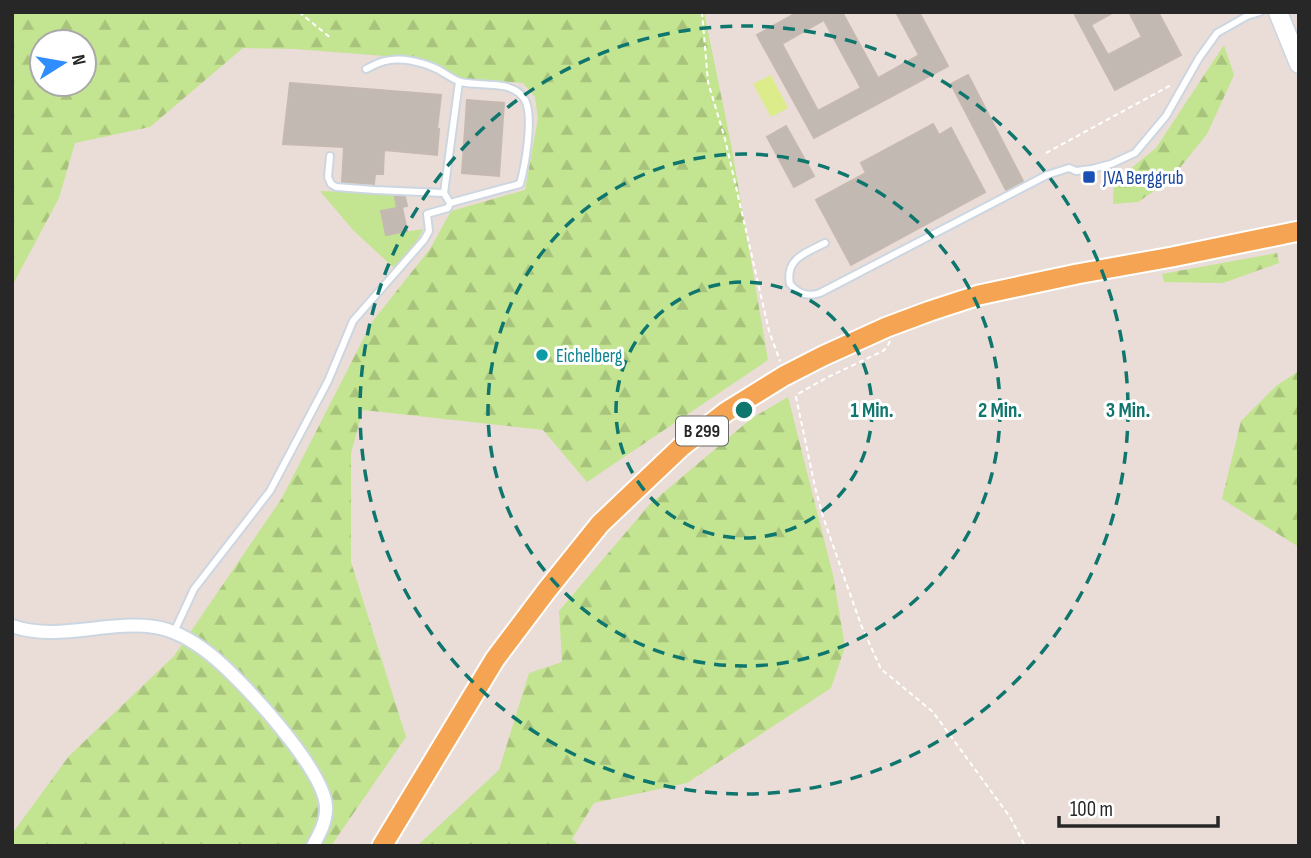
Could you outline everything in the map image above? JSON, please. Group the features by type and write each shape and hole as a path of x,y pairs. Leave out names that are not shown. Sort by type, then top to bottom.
{"main road":[{"name":"B 299","path":"382,846 495,659 547,590 600,524 681,447 726,412 784,376 887,327 930,311 991,293 1077,274 1299,231"}],"street":[{"path":"1278,12 1299,64"},
{"path":"12,626 39,632 138,625 174,632 193,642 238,680 267,712 312,771 322,789 326,805 326,818 313,846"}],"lane":[{"path":"825,243 793,262 788,271 790,284 799,293 820,293 1047,175 1069,168 1092,169 1135,153 1166,116 1199,58 1217,33 1260,12"},
{"path":"174,632 194,589 270,491 328,382 353,321 424,240 429,231 426,214 447,208 450,203 520,184 530,122 526,101 520,94 505,87 459,82 424,63 385,61 366,69"},
{"path":"450,203 444,193 459,82"},
{"path":"330,156 328,177 336,187 444,193"}],"path":[{"path":"299,12 332,39"},
{"path":"702,12 708,82 725,139 769,331 784,376"},
{"path":"1046,153 1175,83 1184,86"},
{"path":"887,327 890,343 883,351 826,377 796,397 820,507 860,625 881,669 933,712 1010,817 1025,846"}],"green space":[{"path":"12,12 704,12 731,144 768,360 587,482 543,430 363,410 351,453 351,562 406,737 331,846 12,846 14,831 69,756 174,656 282,498 372,322 430,249 451,211 525,190 538,118 535,97 523,83 461,78 424,59 295,49 243,48 150,127 75,143 59,198 12,286"},
{"path":"1224,45 1234,75 1207,134 1170,180 1138,202 1113,204 1114,182 1156,148"},
{"path":"771,75 788,108 771,117 753,84"},
{"path":"320,191 405,194 396,197 398,208 381,211 386,235 423,229 417,241 394,268 353,230"},
{"path":"1277,253 1279,263 1223,283 1164,282 1162,274"},
{"path":"1299,371 1299,547 1222,499 1241,421 1276,386"},
{"path":"788,397 833,575 845,647 831,688 687,783 594,803 572,839 580,846 417,846 499,770 529,673 562,662 559,611 650,504 752,418"}],"building":[{"path":"798,12 842,12 878,78 919,55 896,12 919,12 948,66 814,138 757,35","holes":["824,20 861,88 818,111 782,44"]},
{"path":"1080,12 1114,12 1091,25 1108,55 1142,37 1129,12 1158,12 1181,55 1115,90 1075,15"},
{"path":"968,75 1023,181 1006,190 951,84"},
{"path":"290,83 441,95 437,155 384,150 383,174 375,174 374,184 342,182 344,147 283,144"},
{"path":"467,100 504,103 499,176 462,173"},
{"path":"933,124 939,135 951,128 985,192 851,265 816,200 866,173 861,163"},
{"path":"786,126 814,176 794,187 767,137"},
{"path":"395,197 405,197 407,206 402,207 407,231 386,235 381,211 397,208"}],"place":[{"name":"JVA Berggrub","path":"1089,177"},
{"name":"Eichelberg","path":"542,355"}]}
